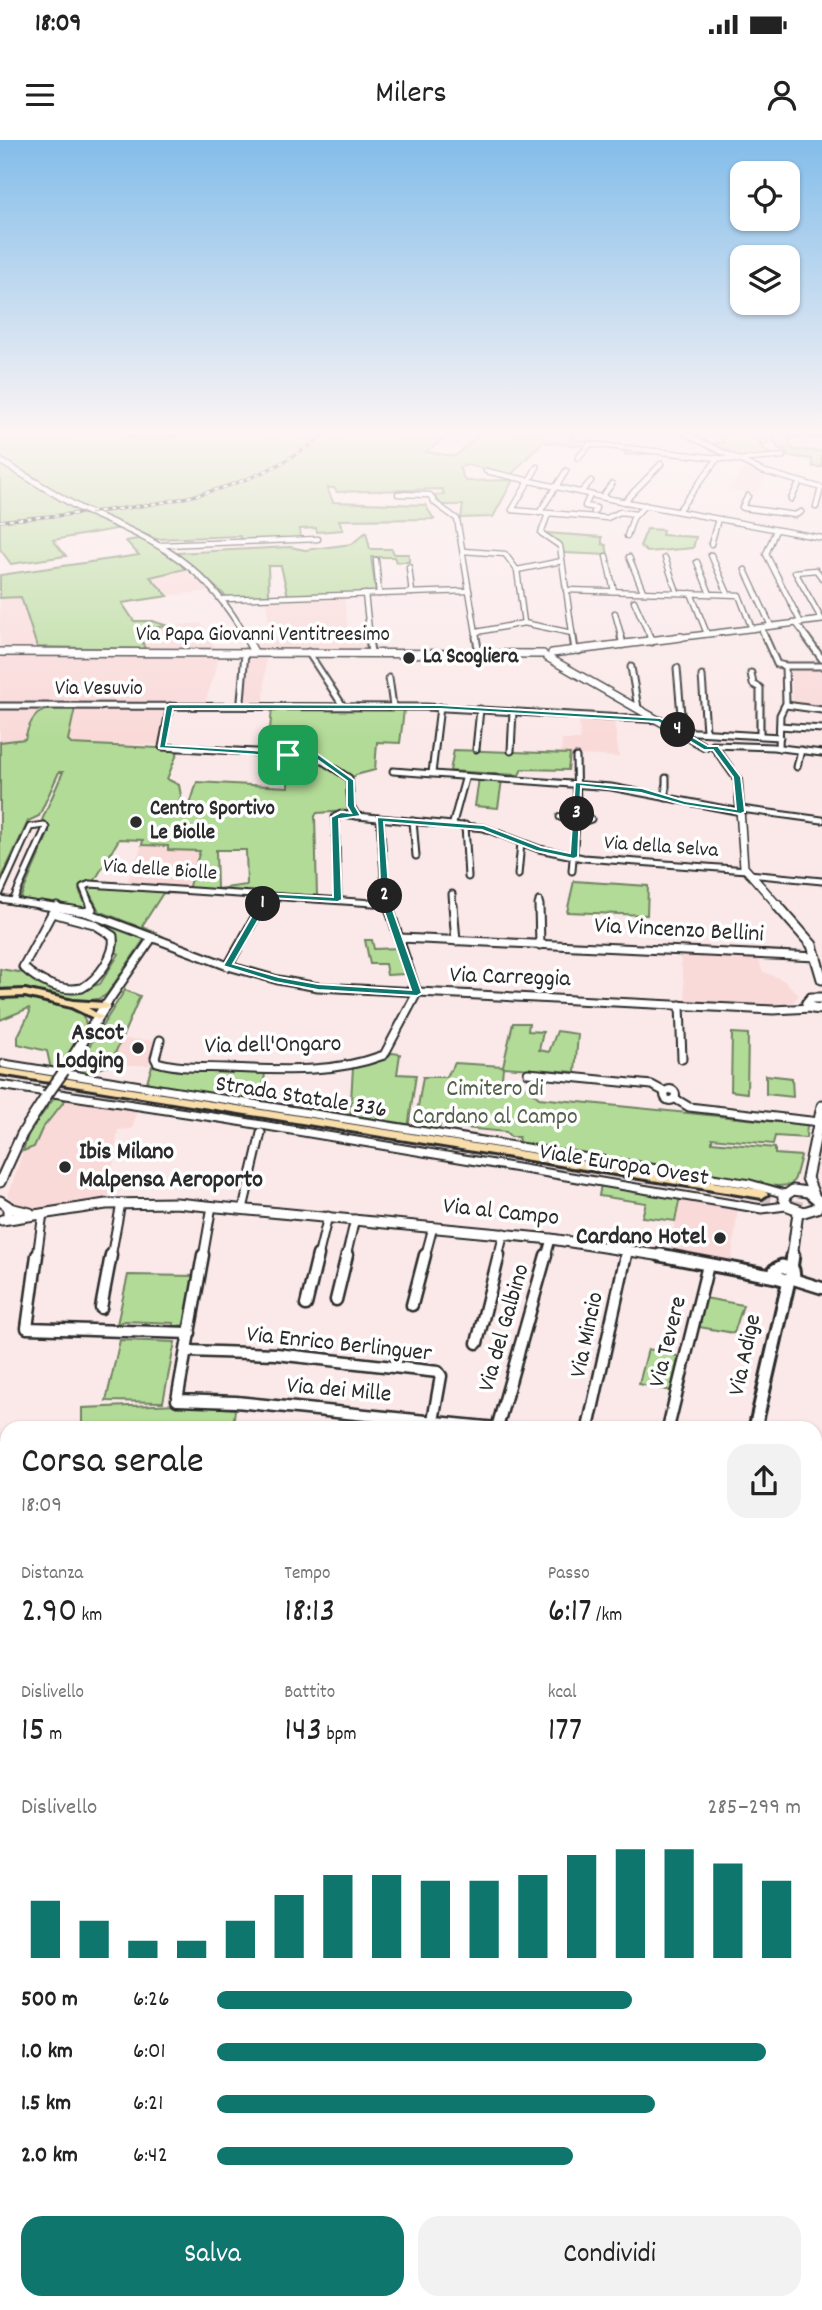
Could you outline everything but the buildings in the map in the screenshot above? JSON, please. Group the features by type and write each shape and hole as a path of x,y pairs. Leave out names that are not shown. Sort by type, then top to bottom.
{"highway":[{"path":"0,994 33,994 73,1004 105,1006"},
{"path":"73,1004 98,1017"},
{"name":"Strada Statale 336","path":"1,1068 43,1081"},
{"name":"Strada Statale 336","path":"0,1078 43,1081 761,1197"}],"street":[{"path":"139,534 162,545 223,600 254,652"},
{"path":"460,534 479,654"},
{"path":"541,534 559,544 577,651"},
{"path":"711,544 714,534"},
{"path":"772,534 766,554 799,623 822,659"},
{"path":"802,534 822,538"},
{"path":"162,545 318,539"},
{"path":"463,551 504,553 517,570 524,622"},
{"path":"710,555 728,594"},
{"path":"606,556 614,591"},
{"path":"629,557 643,591"},
{"path":"665,558 677,593"},
{"path":"376,560 379,594"},
{"path":"517,570 562,561"},
{"path":"697,562 710,593"},
{"path":"409,567 412,593"},
{"path":"745,570 771,626"},
{"path":"822,578 816,570 795,572 822,620"},
{"path":"566,590 739,595 752,629"},
{"path":"223,600 469,591"},
{"path":"691,593 707,634"},
{"path":"365,594 371,653"},
{"path":"634,601 652,642"},
{"path":"615,613 623,645"},
{"name":"Via Papa Giovanni Ventitreesimo","path":"0,652 308,652 549,656 822,620"},
{"path":"477,632 524,622 572,633"},
{"path":"761,628 778,664 822,666"},
{"path":"240,704 245,652"},
{"path":"308,652 343,706"},
{"path":"549,656 687,736 711,747 725,761 738,780 742,856 748,872 811,945 817,957 822,982 817,1005"},
{"path":"779,748 782,709 786,705 785,666"},
{"path":"631,667 638,708"},
{"path":"677,668 682,726 679,731"},
{"path":"751,673 753,684 760,688 760,734"},
{"path":"702,676 706,731"},
{"path":"388,678 393,706"},
{"path":"786,705 822,710"},
{"name":"Via Vesuvio","path":"0,706 393,706 660,720"},
{"path":"170,706 162,747 318,757 349,778 351,806 357,816"},
{"path":"432,773 440,707"},
{"path":"476,749 480,709"},
{"path":"511,751 513,711"},
{"path":"780,726 822,729"},
{"path":"679,731 780,737"},
{"path":"711,747 729,745 822,753"},
{"path":"797,767 801,750"},
{"path":"574,857 577,824 576,757"},
{"path":"393,771 577,783 642,791 666,799 741,811 822,820"},
{"path":"666,778 666,799"},
{"path":"453,823 465,779"},
{"path":"577,811 591,819 577,824 560,817 577,811"},
{"path":"338,900 335,817 341,814 357,816"},
{"name":"Via della Selva","path":"357,816 453,823 493,830 521,843 574,857 822,881"},
{"path":"380,819 386,902 417,993"},
{"path":"413,821 416,856"},
{"path":"0,893 30,827 44,825 46,828 13,901"},
{"path":"465,825 468,877"},
{"path":"518,875 521,843"},
{"name":"Via della Selva","path":"572,871 574,857"},
{"name":"Via delle Biolle","path":"85,912 92,909 83,887 90,884 386,902"},
{"path":"452,894 456,940"},
{"path":"228,966 268,895"},
{"name":"Via Carreggia","path":"0,899 85,912 228,966 308,986 782,1009 817,1005"},
{"path":"539,901 540,945"},
{"name":"Via Carreggia","path":"55,909 94,924 113,936 114,947 98,974 85,987 71,989 53,985 23,967 55,909"},
{"path":"0,1182 22,1134 152,938"},
{"name":"Via Vincenzo Bellini","path":"400,938 817,957"},
{"name":"Via dell'Ongaro","path":"160,1040 155,1058 157,1062 166,1065 291,1070 347,1065 378,1058 387,1052 417,993"},
{"path":"680,1005 682,1059"},
{"name":"Viale Europa Ovest","path":"1,1068 789,1192"},
{"path":"528,1073 649,1085 675,1093 674,1098 689,1107 820,1123"},
{"name":"Viale Europa Ovest","path":"0,1085 226,1119 762,1209 786,1206"},
{"path":"807,1178 783,1200 786,1206 798,1212 810,1212 817,1208 818,1201 807,1178 822,1106"},
{"path":"243,1209 261,1133"},
{"path":"789,1192 805,1191 815,1196"},
{"name":"Via al Campo","path":"3,1201 40,1214"},
{"name":"Via al Campo","path":"1,1220 8,1215 3,1201"},
{"path":"101,1308 121,1203"},
{"name":"Via al Campo","path":"1,1220 121,1203 212,1206 504,1233 627,1249 751,1273 785,1274"},
{"path":"187,1351 212,1206"},
{"name":"Via Adige","path":"757,1421 785,1292 785,1274 799,1226 798,1212"},
{"path":"40,1214 27,1328 190,1333"},
{"path":"306,1306 328,1216"},
{"path":"336,1300 355,1219"},
{"path":"412,1305 433,1227"},
{"path":"477,1343 504,1233"},
{"name":"Via del Galbino","path":"498,1421 551,1239"},
{"name":"Via Mincio","path":"590,1421 627,1249"},
{"name":"Via Tevere","path":"669,1421 708,1265"},
{"path":"785,1274 822,1287"},
{"name":"Via dei Mille","path":"187,1351 177,1401 236,1402 433,1421"},
{"name":"Via Enrico Berlinguer","path":"187,1351 276,1354 438,1372 441,1376 433,1421"}],"shaded area":[{"path":"185,569 194,580 199,579 211,591 168,596 149,577"},
{"path":"344,596 348,628 365,628 368,650 258,650 246,628 269,626 266,599"},
{"path":"21,597 37,647 0,649 0,598"},
{"path":"201,623 217,650 145,649 137,629"},
{"path":"220,653 205,704 0,704 0,654"},
{"path":"247,654 266,654 264,703 243,703"},
{"path":"790,668 822,669 822,707 793,705"},
{"path":"0,708 44,709 30,721 25,739 0,742"},
{"path":"75,708 165,709 159,745 71,744 68,740"},
{"path":"579,718 614,720 619,757 561,754 562,740 580,740"},
{"path":"142,845 169,846 168,850 200,851 188,889 126,885"},
{"path":"680,954 759,958 762,971 785,981 799,995 793,1002 774,1007 686,1001"},
{"path":"122,1039 157,1040 149,1065 110,1065"},
{"path":"66,1099 137,1111 132,1129 118,1130 108,1201 36,1210 17,1205 8,1196 23,1151 34,1147 41,1129"},
{"path":"680,1197 738,1207 731,1265 668,1254"}],"green space":[{"path":"0,534 86,534 53,540 66,556 11,564 0,549"},
{"path":"145,534 301,534 301,538 243,541 240,536 156,539"},
{"path":"367,534 370,549 392,549 394,554 409,554 409,562 396,562 394,557 371,557 376,592 288,596 281,566 268,566 269,596 228,598 176,553 290,547 305,550 352,544"},
{"path":"548,534 602,537 602,544 606,545 608,555 564,553 561,544"},
{"path":"645,534 696,537 693,548 647,552 640,546"},
{"path":"143,538 168,551 185,569 150,577 168,596 122,603 134,621 152,621 168,626 138,629 145,649 37,647 21,597 0,598 0,575 139,555 126,541"},
{"path":"75,708 68,740 71,744 179,749 167,779 179,785 181,796 177,808 189,808 197,782 288,787 289,757 285,753 268,751 272,708 404,710 400,743 377,742 375,770 356,775 346,782 348,811 317,813 315,816 317,896 188,889 200,851 168,850 168,846 142,845 143,840 119,839 94,882 80,885 79,890 87,907 85,909 20,899 49,832 49,827 42,820 63,772 59,772 39,816 28,821 0,881 0,742 25,739 32,720 42,712","holes":["216,850 246,850 247,885 217,889"]},
{"path":"454,750 570,754 568,770 522,769 519,775 450,771"},
{"path":"479,778 502,780 498,808 475,806"},
{"path":"574,881 648,886 647,915 567,912"},
{"path":"96,886 244,895 163,893 142,926 164,937 99,911 88,890"},
{"path":"60,910 89,916 145,938 107,994 98,999 73,999 0,989 0,969 24,973 48,987 84,989 100,984 119,954 115,952 118,942 109,929 111,927 62,911 60,913"},
{"path":"365,940 372,940 374,949 399,948 405,974 387,975 385,964 370,964"},
{"path":"125,990 140,996 110,1065 83,1075 72,1073"},
{"path":"20,996 59,1002 78,1011 83,1017 86,1025 58,1070 51,1069 47,1051 18,1044 18,1036 30,1012 29,1008 0,1020 0,998"},
{"name":"Cimitero di Cardano al Campo","path":"513,1023 529,1023 528,1031 543,1032 539,1050 549,1052 557,1031 578,1034 575,1072 503,1067 502,1078 517,1079 539,1098 807,1125 806,1138 775,1136 773,1144 712,1138 712,1142 775,1148 775,1154 801,1156 795,1178 791,1185 777,1186 570,1151 518,1146 519,1137 511,1137 506,1132 465,1128 464,1124 441,1123 438,1131 417,1129 415,1124 423,1077 446,1077 455,1063 503,1066"},
{"path":"732,1033 748,1034 747,1093 731,1091"},
{"path":"392,1053 400,1054 397,1074 416,1075 408,1128 350,1118 353,1067 375,1063"},
{"path":"152,1066 265,1073 261,1104 146,1085"},
{"path":"766,1075 792,1078 793,1097 766,1094"},
{"path":"55,1097 66,1099 42,1129 34,1147 23,1151 29,1132"},
{"path":"601,1184 680,1197 675,1221 642,1217 646,1203 599,1196"},
{"path":"128,1275 195,1276 184,1325 173,1327 174,1323 124,1321 117,1324"},
{"path":"705,1298 743,1305 734,1333 699,1327"},
{"path":"120,1340 175,1342 163,1402 106,1401"},
{"path":"648,1349 681,1357 672,1391 639,1384"},
{"path":"178,1404 235,1409 234,1421 82,1421 82,1408"}],"tunnel":[{"path":"760,1200 822,1210"}],"place":[{"name":"La Scogliera","path":"409,658"},
{"name":"Centro Sportivo Le Biolle","path":"136,822"},
{"name":"Ascot Lodging","path":"138,1048"},
{"name":"Ibis Milano Malpensa Aeroporto","path":"65,1167"},
{"name":"Cardano Hotel","path":"720,1238"}],"route":[{"path":"170,706 409,706 660,720 706,748 715,748 737,777 741,812 684,803 642,791 577,783 574,857 539,849 484,828 453,823 380,819 380,852 386,902 417,993 318,987 278,980 228,966 268,895 338,900 335,817 341,814 357,816 351,806 351,780 318,757 288,755 162,747 170,706"}]}
